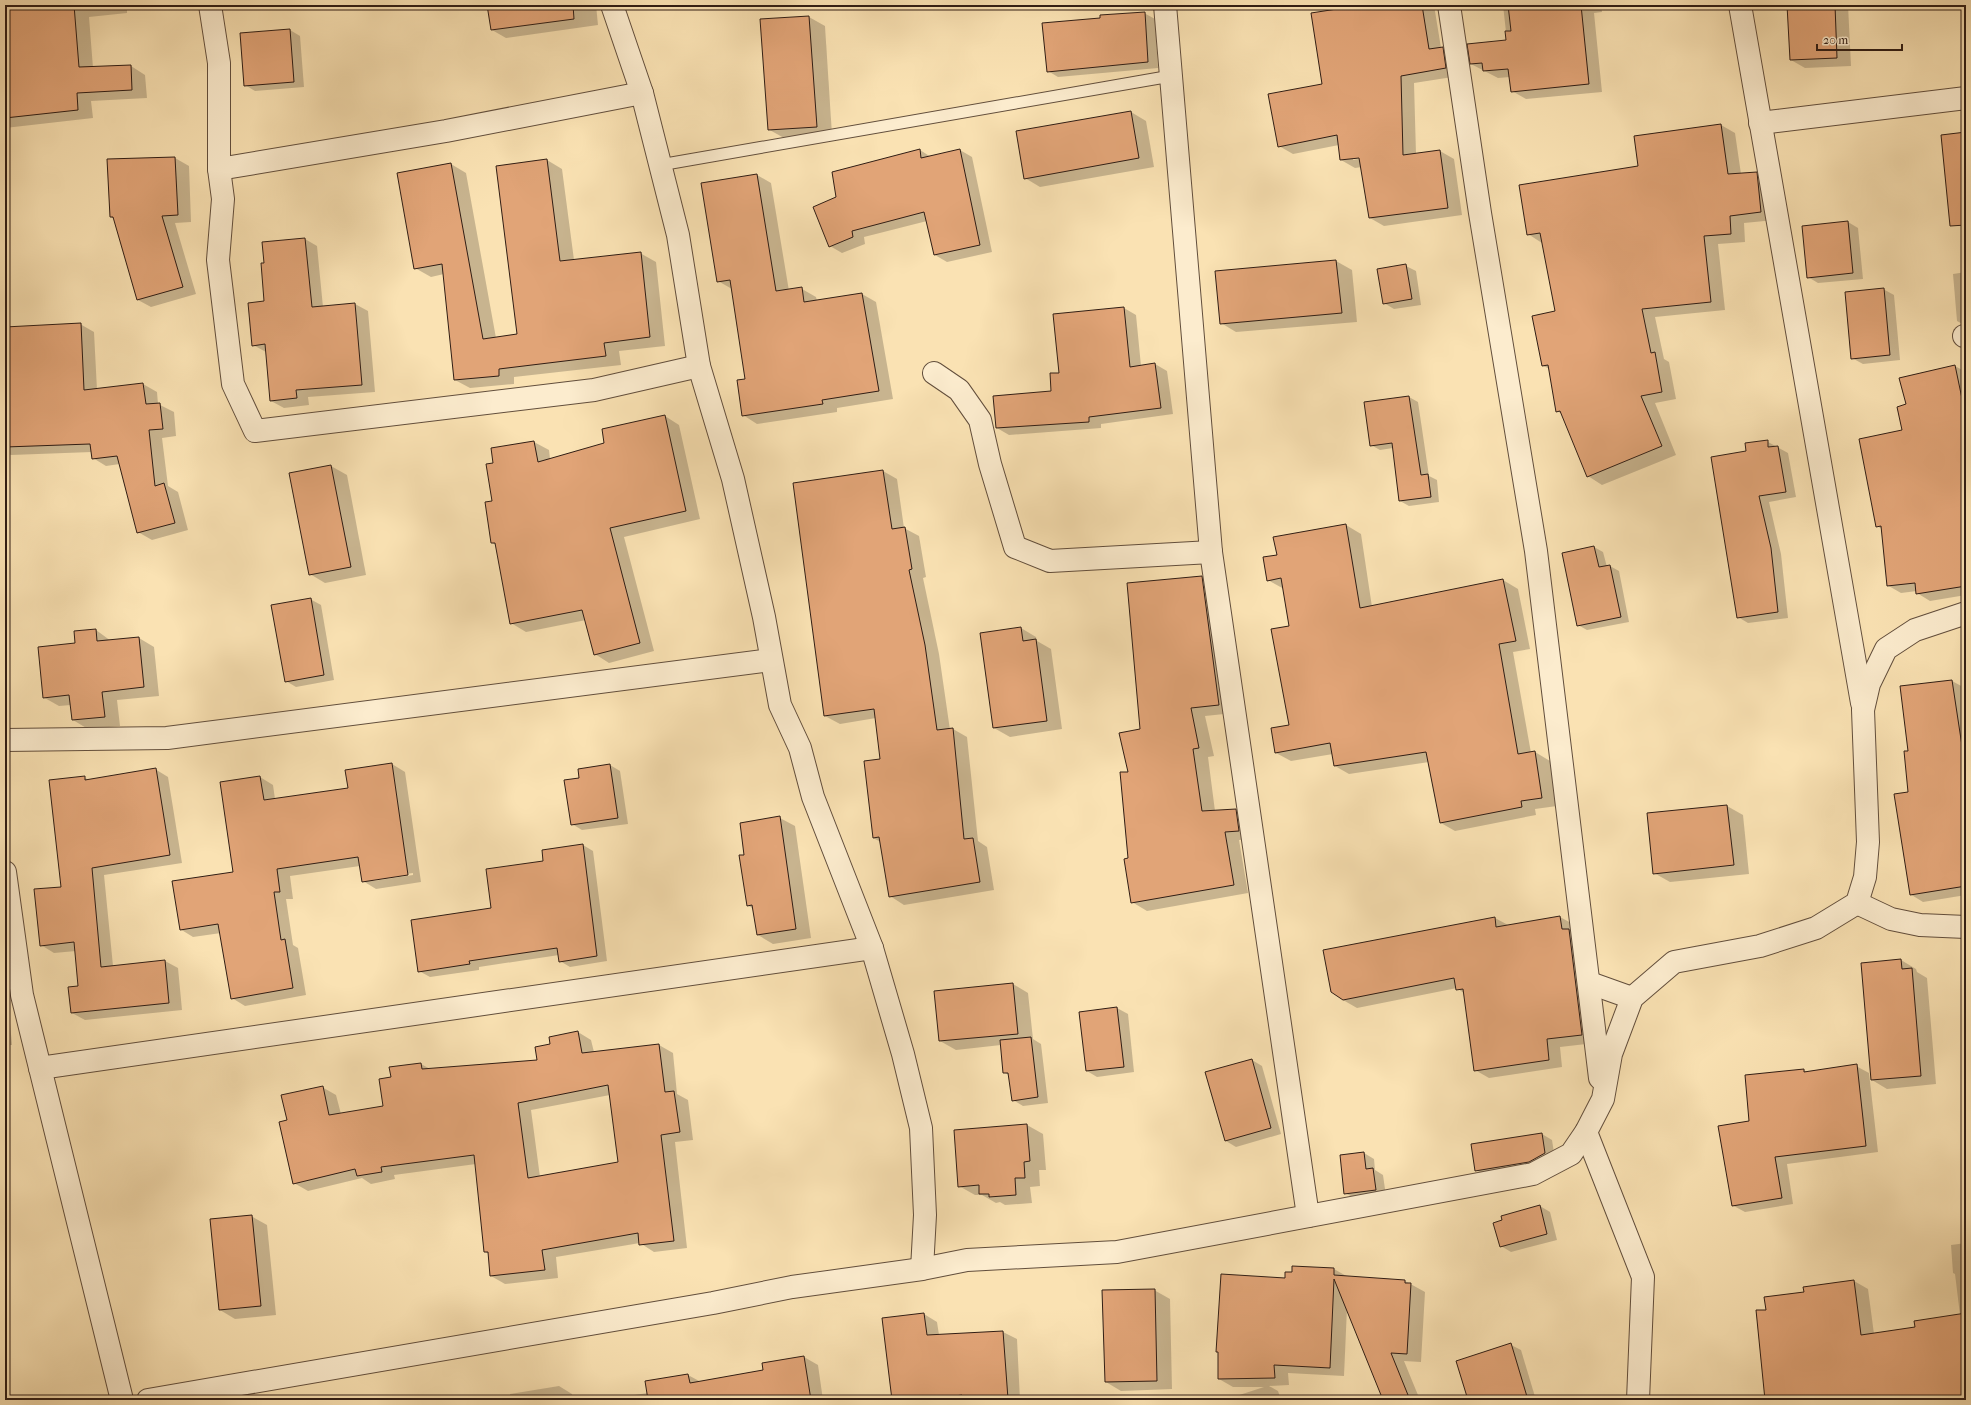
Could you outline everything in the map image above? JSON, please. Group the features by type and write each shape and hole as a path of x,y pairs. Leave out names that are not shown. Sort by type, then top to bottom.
{"street":[{"path":"210,5 219,63 219,169 223,199 218,260 233,384 255,431 594,390 699,366"},
{"path":"612,5 642,93 678,235 699,366 733,479 764,617 780,705 800,748 813,797 872,948 903,1054 921,1128 925,1215 922,1269"},
{"path":"1165,5 1211,552 1308,1216"},
{"path":"1449,5 1480,213 1536,550 1603,1099"},
{"path":"148,1400 713,1303 792,1287 922,1269 967,1260 1117,1252 1533,1174 1571,1154 1586,1132 1603,1099 1611,1054 1632,998 1674,962 1760,946 1816,928 1856,903 1866,877 1868,842 1863,710 1740,5"},
{"path":"219,169 446,131 642,93"},
{"path":"1760,123 1966,98"},
{"path":"934,374 959,390 980,420 990,464 1015,547 1050,561 1211,552"},
{"path":"1863,710 1869,684 1886,650 1915,630 1966,613"},
{"path":"5,740 167,738 771,660"},
{"path":"5,872 22,995 122,1400"},
{"path":"1856,903 1890,918 1920,925 1966,927"},
{"path":"40,1068 872,948"},
{"path":"1590,983 1632,998"},
{"path":"1586,1132 1644,1277 1638,1400"}],"lane":[{"path":"660,165 1171,76"}],"building":[{"path":"42,5 74,5 79,67 131,65 132,90 77,93 78,110 5,118 5,8"},
{"path":"487,5 573,5 574,19 491,30"},
{"path":"1363,5 1422,5 1429,49 1443,47 1446,68 1401,76 1403,155 1440,150 1448,208 1369,218 1359,158 1340,160 1337,135 1278,147 1268,94 1322,84 1311,13"},
{"path":"1508,5 1581,5 1589,84 1511,92 1508,69 1483,71 1482,63 1470,64 1467,44 1506,40 1505,31 1511,31"},
{"path":"1787,5 1835,5 1837,58 1790,60"},
{"path":"1145,12 1148,62 1047,72 1042,23 1100,18 1100,15"},
{"path":"809,16 817,127 768,130 760,19"},
{"path":"290,29 294,82 244,86 240,33"},
{"path":"1131,111 1139,158 1024,179 1016,131"},
{"path":"1721,124 1728,174 1757,172 1761,212 1730,216 1731,234 1704,236 1711,302 1642,309 1651,353 1655,352 1662,392 1641,396 1662,446 1587,477 1560,411 1556,412 1548,365 1542,366 1532,316 1555,311 1540,233 1527,235 1519,185 1638,166 1634,136"},
{"path":"1966,132 1966,225 1950,226 1941,135"},
{"path":"920,149 921,158 960,149 980,245 934,255 924,212 852,231 853,237 829,247 813,207 836,197 832,172"},
{"path":"175,157 178,215 162,216 183,287 137,300 113,217 110,217 107,159"},
{"path":"547,159 560,261 641,252 650,337 604,343 606,356 499,369 499,376 454,380 442,264 414,269 397,173 451,163 483,339 517,334 496,166"},
{"path":"757,174 776,291 802,287 804,302 862,293 879,391 822,400 823,404 742,416 737,380 745,379 730,280 717,282 701,183"},
{"path":"1848,221 1853,273 1807,278 1802,226"},
{"path":"305,238 312,307 355,303 362,385 296,390 297,398 270,401 265,344 252,346 248,303 264,301 261,263 264,263 262,242"},
{"path":"1336,260 1342,313 1220,324 1215,271"},
{"path":"1406,264 1412,299 1383,304 1377,269"},
{"path":"1884,288 1890,355 1851,359 1845,292"},
{"path":"1124,307 1130,367 1155,363 1161,408 1089,417 1089,422 996,428 993,396 1051,391 1050,373 1059,373 1053,314"},
{"path":"81,323 84,390 143,383 146,404 160,403 163,429 149,430 155,486 164,483 175,523 137,533 117,456 92,459 90,444 5,447 5,327"},
{"path":"1955,365 1966,418 1966,586 1916,594 1915,583 1887,586 1881,526 1876,527 1859,439 1902,430 1897,407 1906,404 1899,378"},
{"path":"1409,396 1421,475 1428,474 1431,497 1399,501 1392,443 1370,446 1364,402"},
{"path":"665,415 686,511 610,528 640,643 594,655 582,610 510,624 495,543 491,543 485,502 492,501 486,464 493,463 491,448 534,441 538,462 604,443 602,429"},
{"path":"1768,440 1768,447 1778,446 1786,492 1759,496 1771,548 1778,612 1737,618 1711,457 1746,451 1745,443"},
{"path":"331,465 351,567 309,575 289,473"},
{"path":"883,470 892,529 905,527 912,569 909,570 925,645 937,730 953,728 964,839 973,838 980,882 889,897 879,837 873,838 864,761 880,759 874,709 824,716 793,483"},
{"path":"1346,524 1360,608 1503,579 1516,641 1499,644 1518,754 1535,751 1542,798 1521,801 1522,807 1440,823 1426,752 1334,766 1330,743 1275,753 1271,728 1289,725 1271,629 1289,626 1281,578 1267,581 1263,557 1277,555 1273,537"},
{"path":"1594,546 1599,567 1610,565 1621,617 1577,626 1562,553"},
{"path":"1202,576 1219,705 1191,708 1199,748 1193,749 1202,811 1236,809 1239,831 1225,832 1234,885 1131,903 1124,859 1128,858 1120,772 1128,772 1119,733 1140,729 1127,583"},
{"path":"311,598 324,675 285,682 271,605"},
{"path":"1021,627 1023,641 1036,639 1047,721 993,728 980,633"},
{"path":"96,629 97,641 139,637 144,687 102,692 105,717 72,720 69,695 43,698 38,647 75,643 74,631"},
{"path":"1952,680 1962,746 1966,746 1966,886 1910,895 1894,794 1908,792 1904,751 1908,751 1900,686"},
{"path":"392,763 408,875 362,882 358,857 277,869 280,892 274,892 281,940 285,939 293,988 231,999 218,924 180,930 172,881 233,872 220,782 260,776 264,800 348,788 345,770"},
{"path":"610,764 618,818 571,825 564,780 579,778 578,769"},
{"path":"156,768 170,855 92,868 101,967 165,960 169,1003 71,1013 68,987 78,986 74,942 40,946 34,889 61,887 49,780 85,776 85,780"},
{"path":"1727,805 1734,865 1653,874 1647,813"},
{"path":"780,816 796,929 757,935 752,905 747,906 739,855 744,855 740,823"},
{"path":"583,844 597,956 559,962 557,948 469,961 470,964 418,972 411,920 491,908 486,869 543,861 542,850"},
{"path":"1560,916 1562,929 1569,929 1582,1035 1547,1039 1549,1060 1474,1071 1463,989 1456,990 1454,978 1343,1000 1331,992 1323,950 1495,917 1496,927"},
{"path":"1901,959 1902,969 1912,968 1921,1076 1871,1080 1861,963"},
{"path":"1013,983 1018,1034 939,1041 934,991"},
{"path":"1117,1007 1124,1067 1086,1071 1079,1012"},
{"path":"578,1031 582,1053 659,1044 665,1092 674,1091 680,1132 661,1135 674,1241 639,1245 638,1233 542,1250 545,1270 490,1276 488,1252 484,1252 474,1155 381,1167 382,1172 357,1176 355,1169 293,1184 279,1122 287,1120 281,1095 323,1086 329,1115 383,1106 379,1079 391,1077 389,1067 421,1063 422,1069 537,1060 535,1047 550,1044 549,1037","holes":["608,1085 618,1162 528,1178 518,1103"]},
{"path":"1031,1037 1038,1097 1012,1101 1008,1073 1003,1073 1000,1040"},
{"path":"1252,1059 1271,1128 1225,1141 1205,1072"},
{"path":"1857,1064 1866,1146 1775,1157 1782,1198 1732,1206 1718,1126 1749,1121 1745,1075 1804,1069 1804,1072"},
{"path":"1027,1124 1030,1161 1024,1162 1025,1178 1015,1178 1016,1195 989,1197 989,1194 979,1194 979,1185 958,1187 954,1130"},
{"path":"1542,1133 1545,1153 1529,1162 1475,1171 1471,1144"},
{"path":"1364,1152 1366,1169 1373,1168 1376,1190 1344,1194 1340,1155"},
{"path":"1540,1205 1547,1234 1500,1247 1493,1223 1502,1220 1501,1216"},
{"path":"252,1215 261,1306 219,1310 210,1219"},
{"path":"1292,1266 1334,1268 1334,1275 1405,1280 1405,1283 1411,1283 1407,1354 1391,1353 1410,1400 1383,1400 1334,1279 1330,1368 1274,1365 1275,1378 1218,1379 1218,1352 1216,1352 1221,1274 1285,1278 1285,1272 1292,1272"},
{"path":"1854,1280 1861,1335 1915,1327 1914,1321 1966,1313 1966,1368 1964,1369 1966,1400 1765,1400 1756,1310 1766,1310 1764,1297 1804,1292 1803,1287"},
{"path":"1155,1289 1157,1381 1105,1382 1102,1290"},
{"path":"924,1313 927,1335 1003,1331 1008,1399 963,1400 962,1395 925,1400 892,1400 882,1318"},
{"path":"1511,1343 1528,1400 1468,1400 1456,1361"},
{"path":"804,1356 811,1400 648,1400 645,1381 688,1374 690,1383 763,1370 762,1363"}]}
